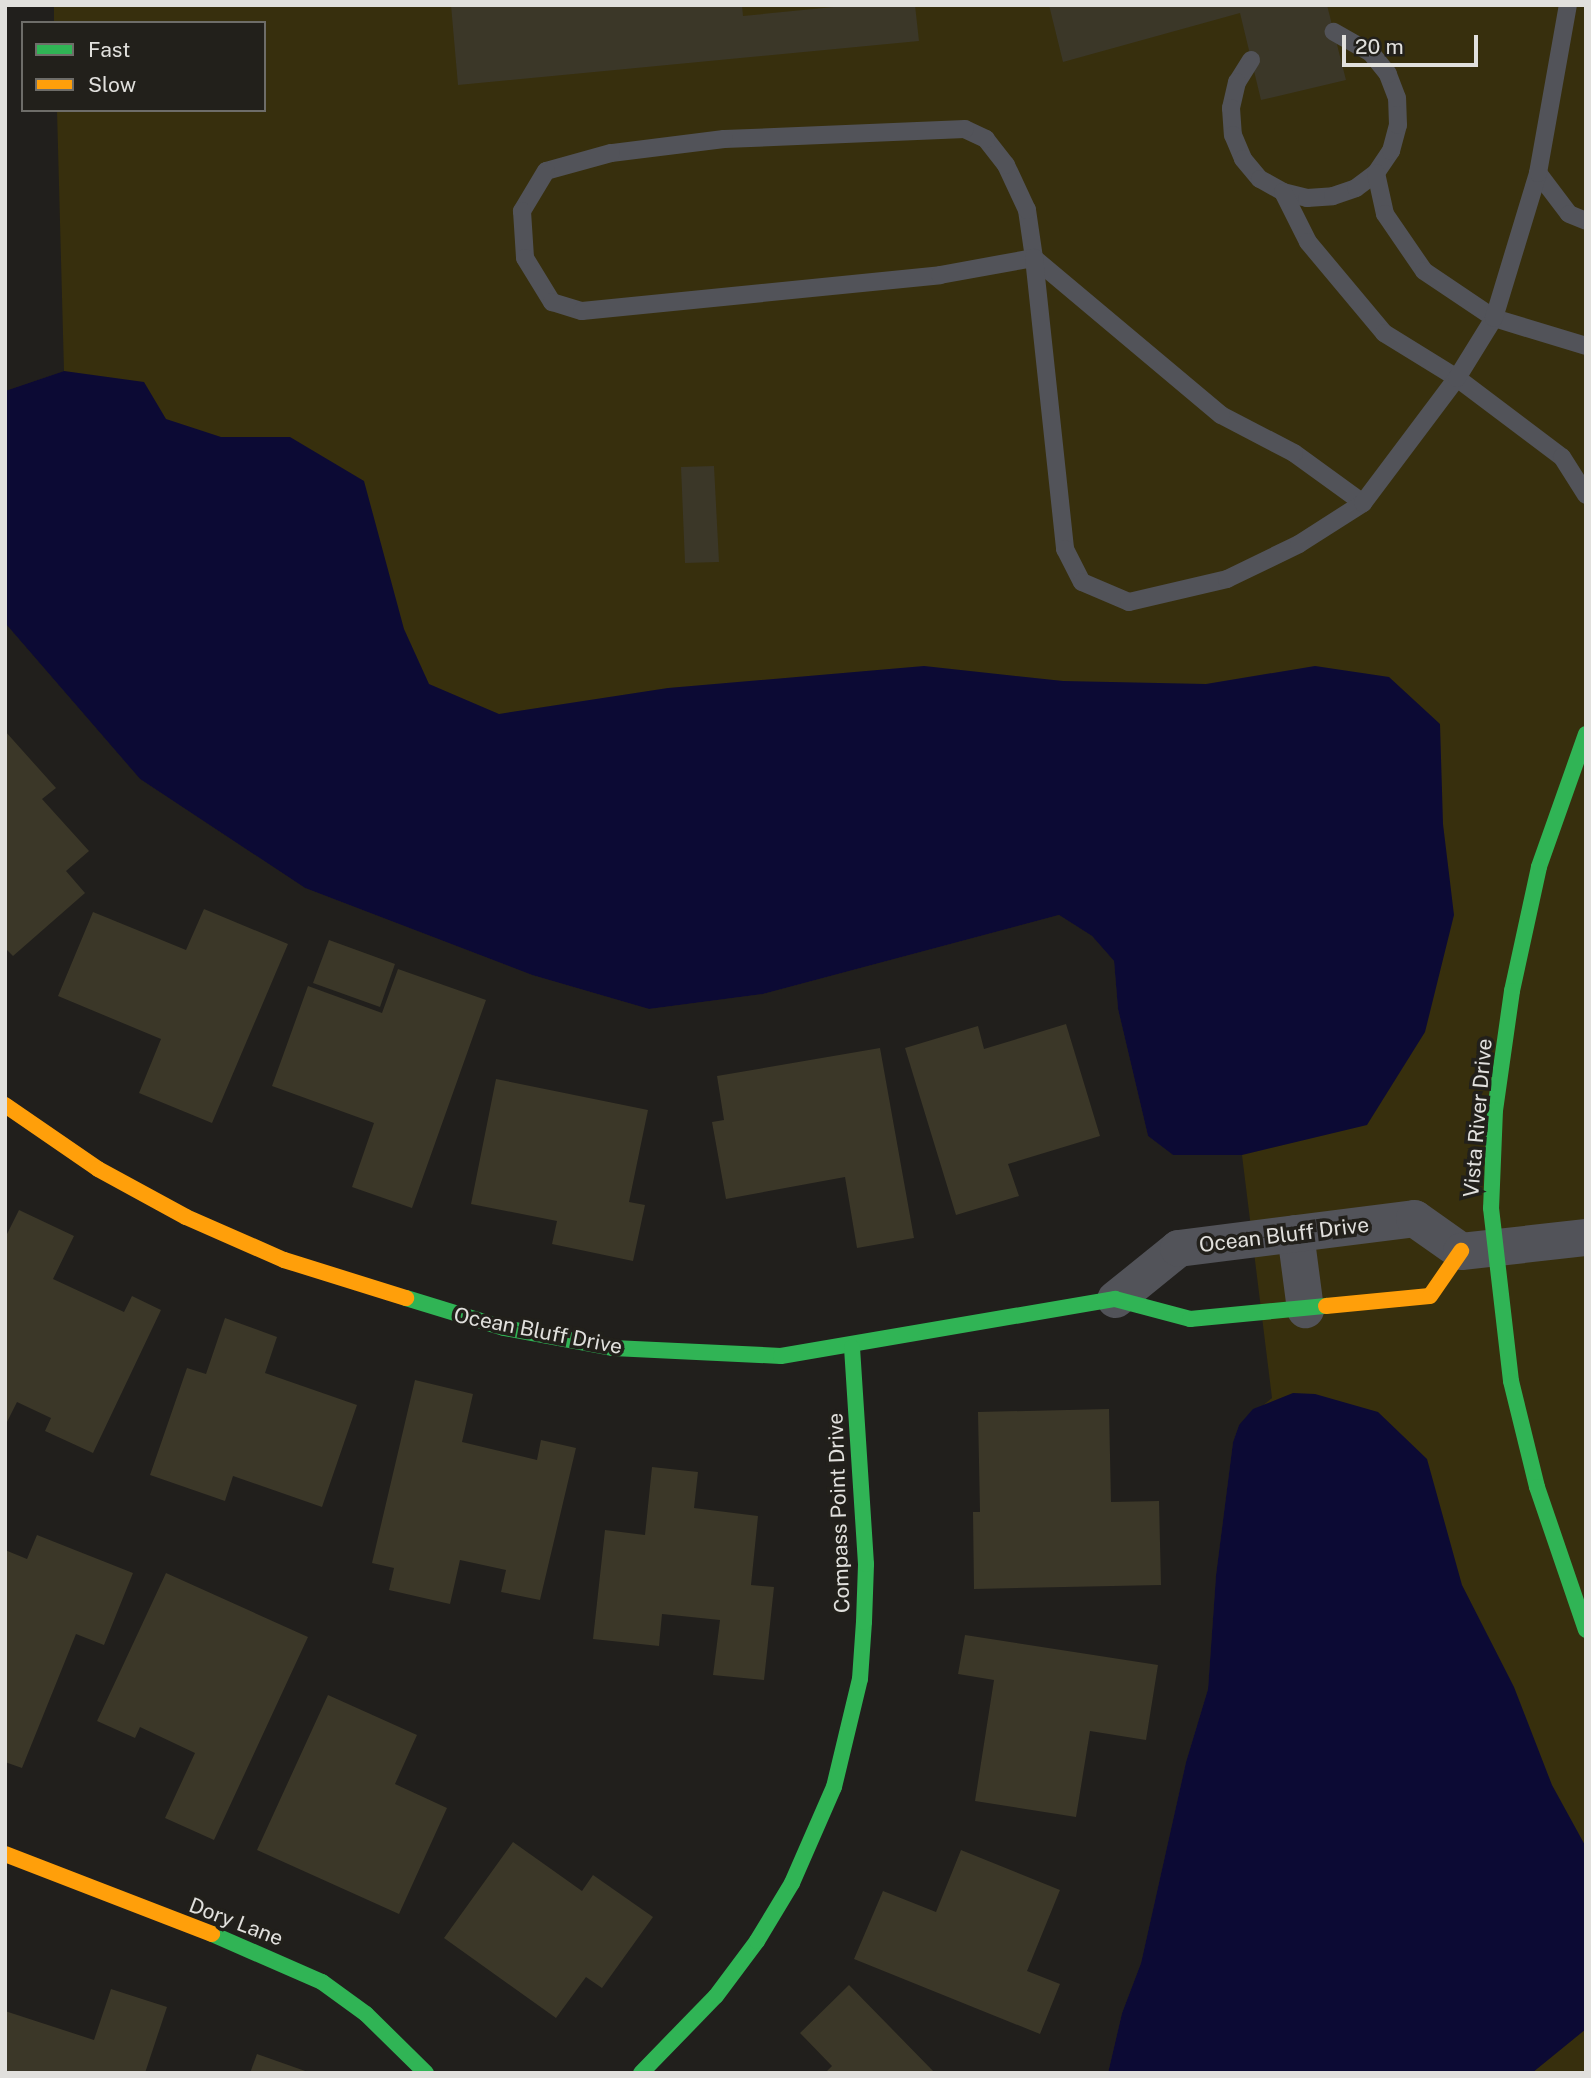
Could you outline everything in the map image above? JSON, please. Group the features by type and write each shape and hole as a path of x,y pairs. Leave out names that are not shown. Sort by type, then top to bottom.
{"street":[{"name":"Vista River Drive","path":"1586,734 1539,867 1512,991 1477,1248 1537,1487 1586,1630"},
{"name":"Ocean Bluff Drive","path":"5,1105 98,1169 186,1217 284,1260 447,1313 613,1348 781,1356 852,1347 1115,1299 1190,1319 1430,1296 1477,1248 1414,1218 1178,1248 1115,1299"},
{"path":"1295,1233 1305,1308"},
{"path":"1477,1248 1586,1237"},
{"name":"Compass Point Drive","path":"641,2073 716,1996 757,1941 797,1872 834,1787 860,1679 864,1622 866,1564 852,1347"},
{"name":"Dory Lane","path":"5,1854 277,1959 311,1976 366,2014 426,2073"}],"lane":[{"path":"1034,258 940,275 582,312 552,302 525,258 522,211 545,171 611,153 724,139 965,129 986,139 1006,165 1027,210 1034,258 1065,549 1082,582 1129,602 1227,579 1299,544 1363,503 1457,378 1494,318 1538,173 1568,5"},
{"path":"1251,60 1237,82 1231,108 1233,135 1243,159 1260,179 1283,192 1307,198 1332,196 1356,188 1376,173 1391,151 1398,125 1397,98 1388,74 1371,53 1334,32"},
{"path":"1376,173 1385,214 1424,271 1494,318 1586,346"},
{"path":"1538,173 1569,214 1586,220"},
{"path":"1283,192 1308,242 1384,334 1457,378 1562,457 1586,495"},
{"path":"1034,258 1221,415 1294,453 1363,503"}],"shaded area":[{"path":"54,5 1586,5 1586,2073 1108,2073 1122,2013 1141,1963 1186,1762 1208,1689 1216,1575 1233,1442 1239,1425 1272,1398 1242,1155 1173,1155 1148,1136 1118,1009 1114,961 1092,936 1059,915 763,994 649,1009 532,975 305,888 140,779 5,623 5,391 64,371 57,112 266,112 266,21 54,21"},
{"path":"64,371 144,382 166,419 221,437 290,437 364,481 404,629 429,684 499,714 668,688 924,666 1063,681 1206,684 1315,666 1389,677 1440,724 1443,824 1454,915 1425,1032 1367,1125 1242,1155 1173,1155 1148,1136 1118,1009 1114,961 1092,936 1059,915 763,994 649,1009 532,975 305,888 140,779 5,623 5,391"},
{"path":"1293,1393 1315,1394 1378,1412 1427,1459 1462,1585 1514,1687 1552,1785 1586,1847 1586,2029 1532,2073 1108,2073 1122,2013 1141,1963 1186,1762 1208,1689 1216,1575 1233,1442 1239,1425 1253,1409"}],"building":[{"path":"451,5 742,5 743,16 854,5 915,5 919,41 458,85"},
{"path":"1049,5 1327,5 1346,80 1261,100 1240,13 1063,62"},
{"path":"714,466 719,562 685,563 681,467"},
{"path":"5,731 56,788 42,799 89,851 66,871 85,893 13,956 5,948"},
{"path":"204,909 288,944 212,1123 139,1093 161,1039 58,996 93,912 186,950"},
{"path":"329,940 395,964 380,1007 313,983"},
{"path":"398,969 486,1000 412,1208 352,1187 374,1123 272,1086 308,986 382,1013"},
{"path":"1066,1024 1100,1136 1008,1164 1019,1196 956,1215 905,1048 978,1026 984,1049"},
{"path":"880,1048 914,1238 857,1248 845,1177 726,1199 712,1122 724,1120 717,1076"},
{"path":"496,1079 648,1110 629,1202 645,1205 633,1261 552,1244 557,1221 471,1204"},
{"path":"19,1210 74,1236 53,1279 124,1312 132,1296 161,1310 93,1453 45,1431 51,1418 17,1402 5,1426 5,1238"},
{"path":"225,1318 277,1337 265,1373 357,1405 322,1507 233,1476 225,1501 150,1475 187,1368 206,1374"},
{"path":"415,1380 473,1394 462,1442 537,1460 541,1440 576,1448 540,1600 501,1592 506,1570 460,1560 450,1604 389,1590 394,1568 372,1563"},
{"path":"1109,1409 1111,1502 1159,1501 1161,1585 974,1589 973,1512 980,1512 978,1412"},
{"path":"652,1467 698,1472 694,1508 758,1516 751,1585 774,1587 764,1680 713,1675 720,1620 662,1614 659,1646 593,1639 605,1530 645,1535"},
{"path":"37,1535 133,1573 104,1645 76,1634 22,1768 5,1762 5,1550 27,1559"},
{"path":"166,1573 308,1637 214,1840 165,1818 195,1753 140,1727 135,1738 97,1721"},
{"path":"965,1635 1158,1665 1146,1740 1090,1731 1076,1817 975,1801 994,1680 958,1674"},
{"path":"328,1695 417,1735 395,1784 447,1808 399,1914 257,1850"},
{"path":"513,1842 582,1891 593,1875 653,1917 602,1988 586,1977 556,2018 444,1938"},
{"path":"961,1850 1060,1890 1027,1971 1060,1984 1040,2034 854,1959 883,1891 936,1912"},
{"path":"849,1985 935,2073 825,2073 832,2066 800,2033"},
{"path":"111,1989 167,2007 145,2073 5,2073 5,2011 94,2040"},
{"path":"257,2054 308,2072 250,2073"}],"traffic: fast":[{"path":"1586,734 1539,867 1512,991 1495,1110 1491,1208 1511,1381 1537,1487 1586,1630"},
{"path":"406,1298 504,1328 613,1348 781,1356 1115,1299 1190,1319 1326,1306"},
{"path":"641,2073 716,1996 757,1941 792,1883 834,1787 860,1679 864,1622 866,1564 852,1347"},
{"path":"212,1934 322,1982 366,2014 426,2073"}],"traffic: slow":[{"path":"5,1105 98,1169 186,1217 284,1260 406,1298"},
{"path":"1326,1306 1430,1296 1461,1251"},
{"path":"5,1854 212,1934"}]}
